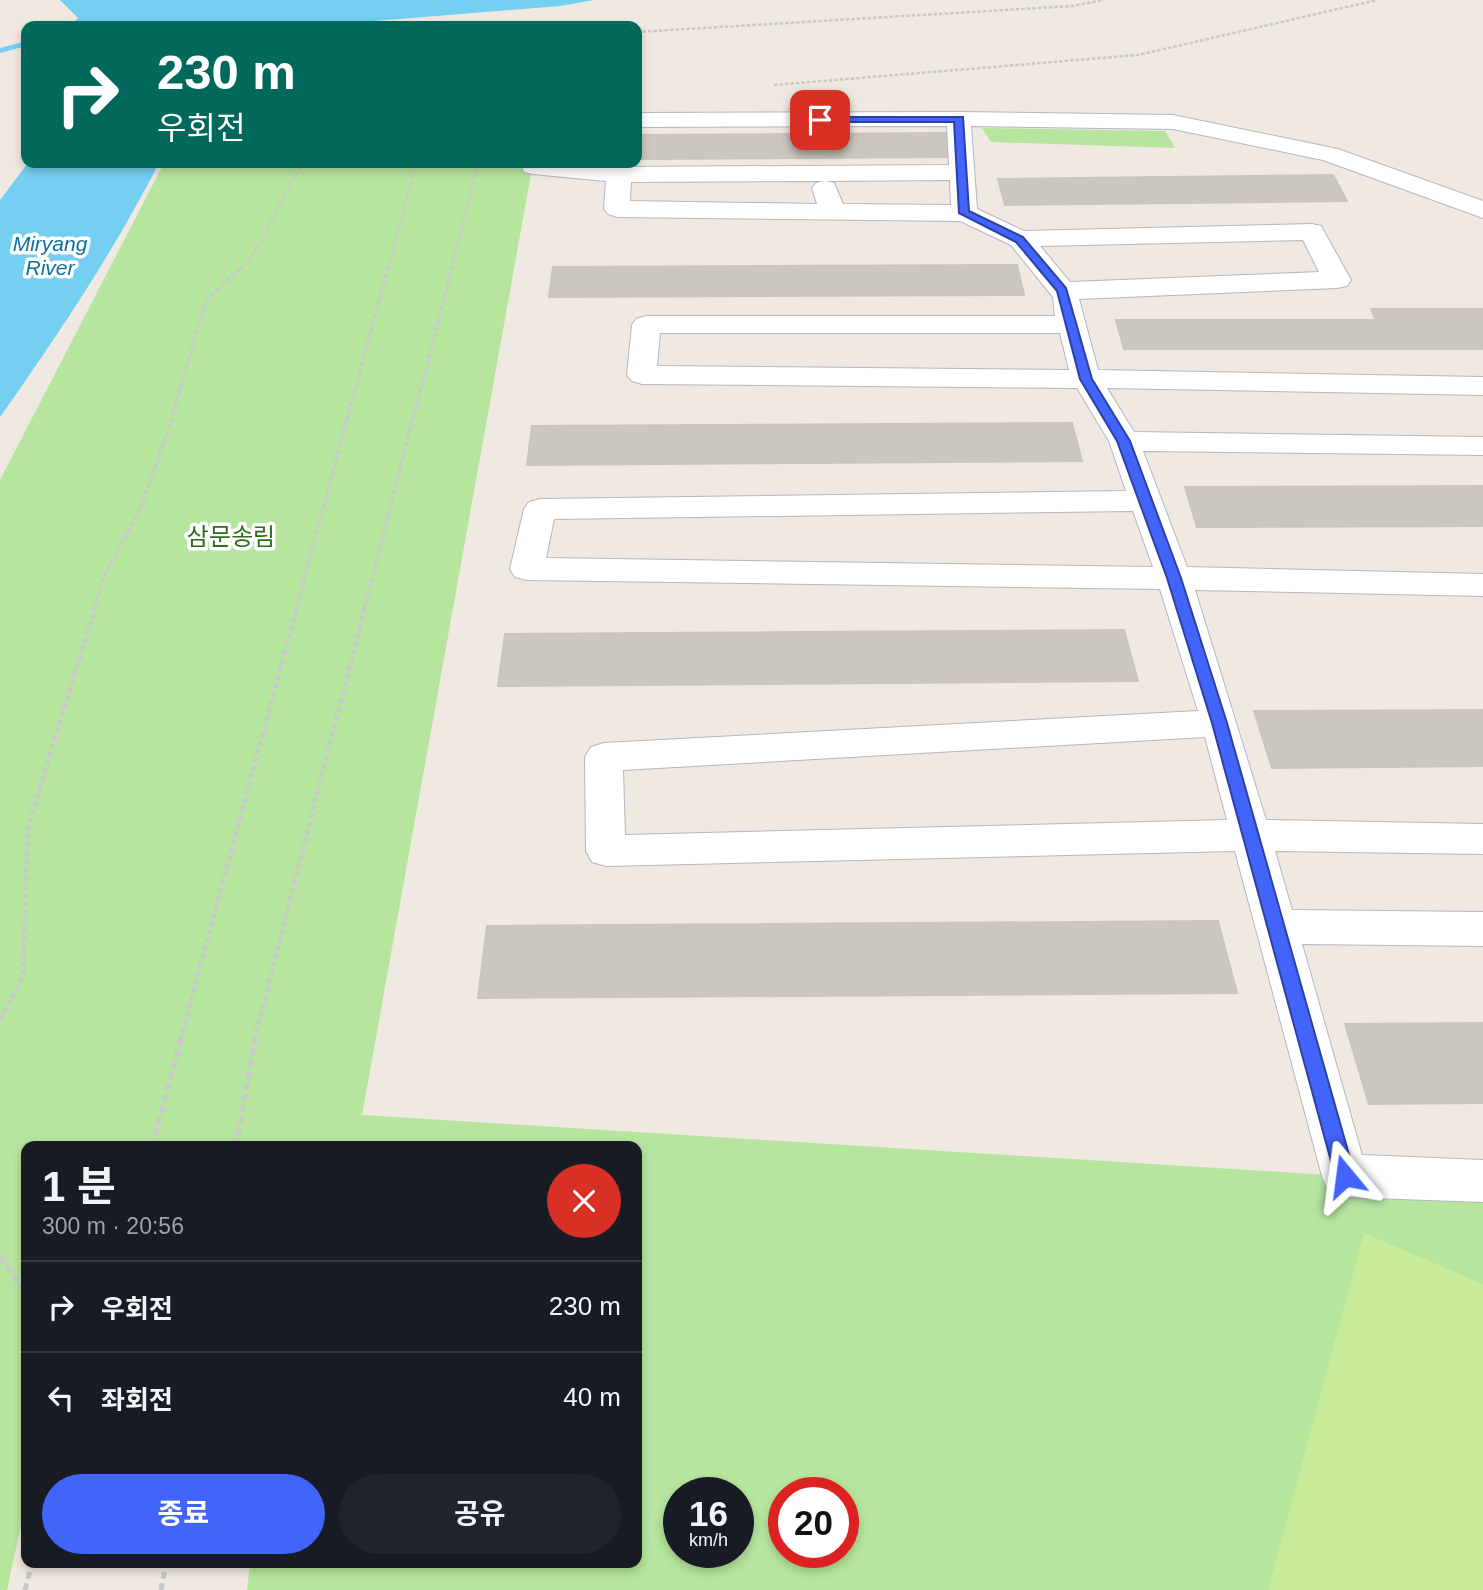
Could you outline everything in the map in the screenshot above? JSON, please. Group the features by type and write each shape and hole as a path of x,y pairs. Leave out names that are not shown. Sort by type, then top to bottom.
{"lane":[{"path":"642,120 959,119 1173,122 1329,154 1483,210"},
{"path":"959,119 964,213"},
{"path":"544,168 619,175 962,172"},
{"path":"820,173 833,212"},
{"path":"619,175 617,209 964,213 1020,239 1062,291 1086,379 1124,441 1148,501 1220,723 1345,1176 1483,1181"},
{"path":"1020,239 1312,232 1337,280 1062,291"},
{"path":"1071,324 646,325 642,374 1483,386"},
{"path":"1124,441 1483,446"},
{"path":"1148,501 540,509 527,569 1483,585"},
{"path":"1220,723 604,757 606,851 1250,835 1483,839"},
{"path":"1275,927 1483,929"}],"path":[{"path":"642,32 1072,6 1104,0"},
{"path":"762,86 1138,55 1377,0"},
{"path":"0,1020 23,976 28,827 105,574 140,510 170,424 205,302 257,252 292,179 301,168"},
{"path":"153,1141 415,168"},
{"path":"237,1141 253,1046 477,168"},
{"path":"0,1257 21,1287"},
{"path":"25,1590 31,1568"},
{"path":"161,1590 165,1568"}],"green space":[{"path":"982,128 1165,131 1175,148 991,142"},
{"name":"삼문송림","path":"161,168 532,168 362,1115 1345,1176 1483,1188 1483,1590 247,1590 249,1568 642,1568 642,1141 21,1141 21,1525 7,1590 0,1590 0,480"},
{"path":"1364,1233 1483,1284 1483,1590 1268,1590"}],"water":[{"path":"60,0 594,0 560,6 375,21 75,21 78,18"},
{"name":"Miryang River","path":"58,168 156,168 84,293 0,417 0,239"}],"building":[{"path":"947,133 953,157 642,159 642,135"},
{"path":"1333,175 1347,201 1005,205 998,179"},
{"path":"1017,265 1024,295 549,297 553,267"},
{"path":"1371,309 1483,309 1483,349 1124,349 1116,320 1376,320"},
{"path":"1072,423 1082,461 527,465 532,426"},
{"path":"1483,486 1483,526 1197,527 1185,487"},
{"path":"1124,630 1138,681 498,686 505,634"},
{"path":"1483,710 1483,766 1272,768 1254,711"},
{"path":"1218,921 1237,993 478,998 487,926"},
{"path":"1483,1023 1483,1103 1369,1104 1345,1024"}],"waterway":[{"path":"0,51 21,45"},
{"path":"0,239 52,168"}],"route":[{"path":"820,120 959,119 964,213 1020,239 1062,291 1086,379 1124,441 1174,578 1220,723 1345,1176"}]}
